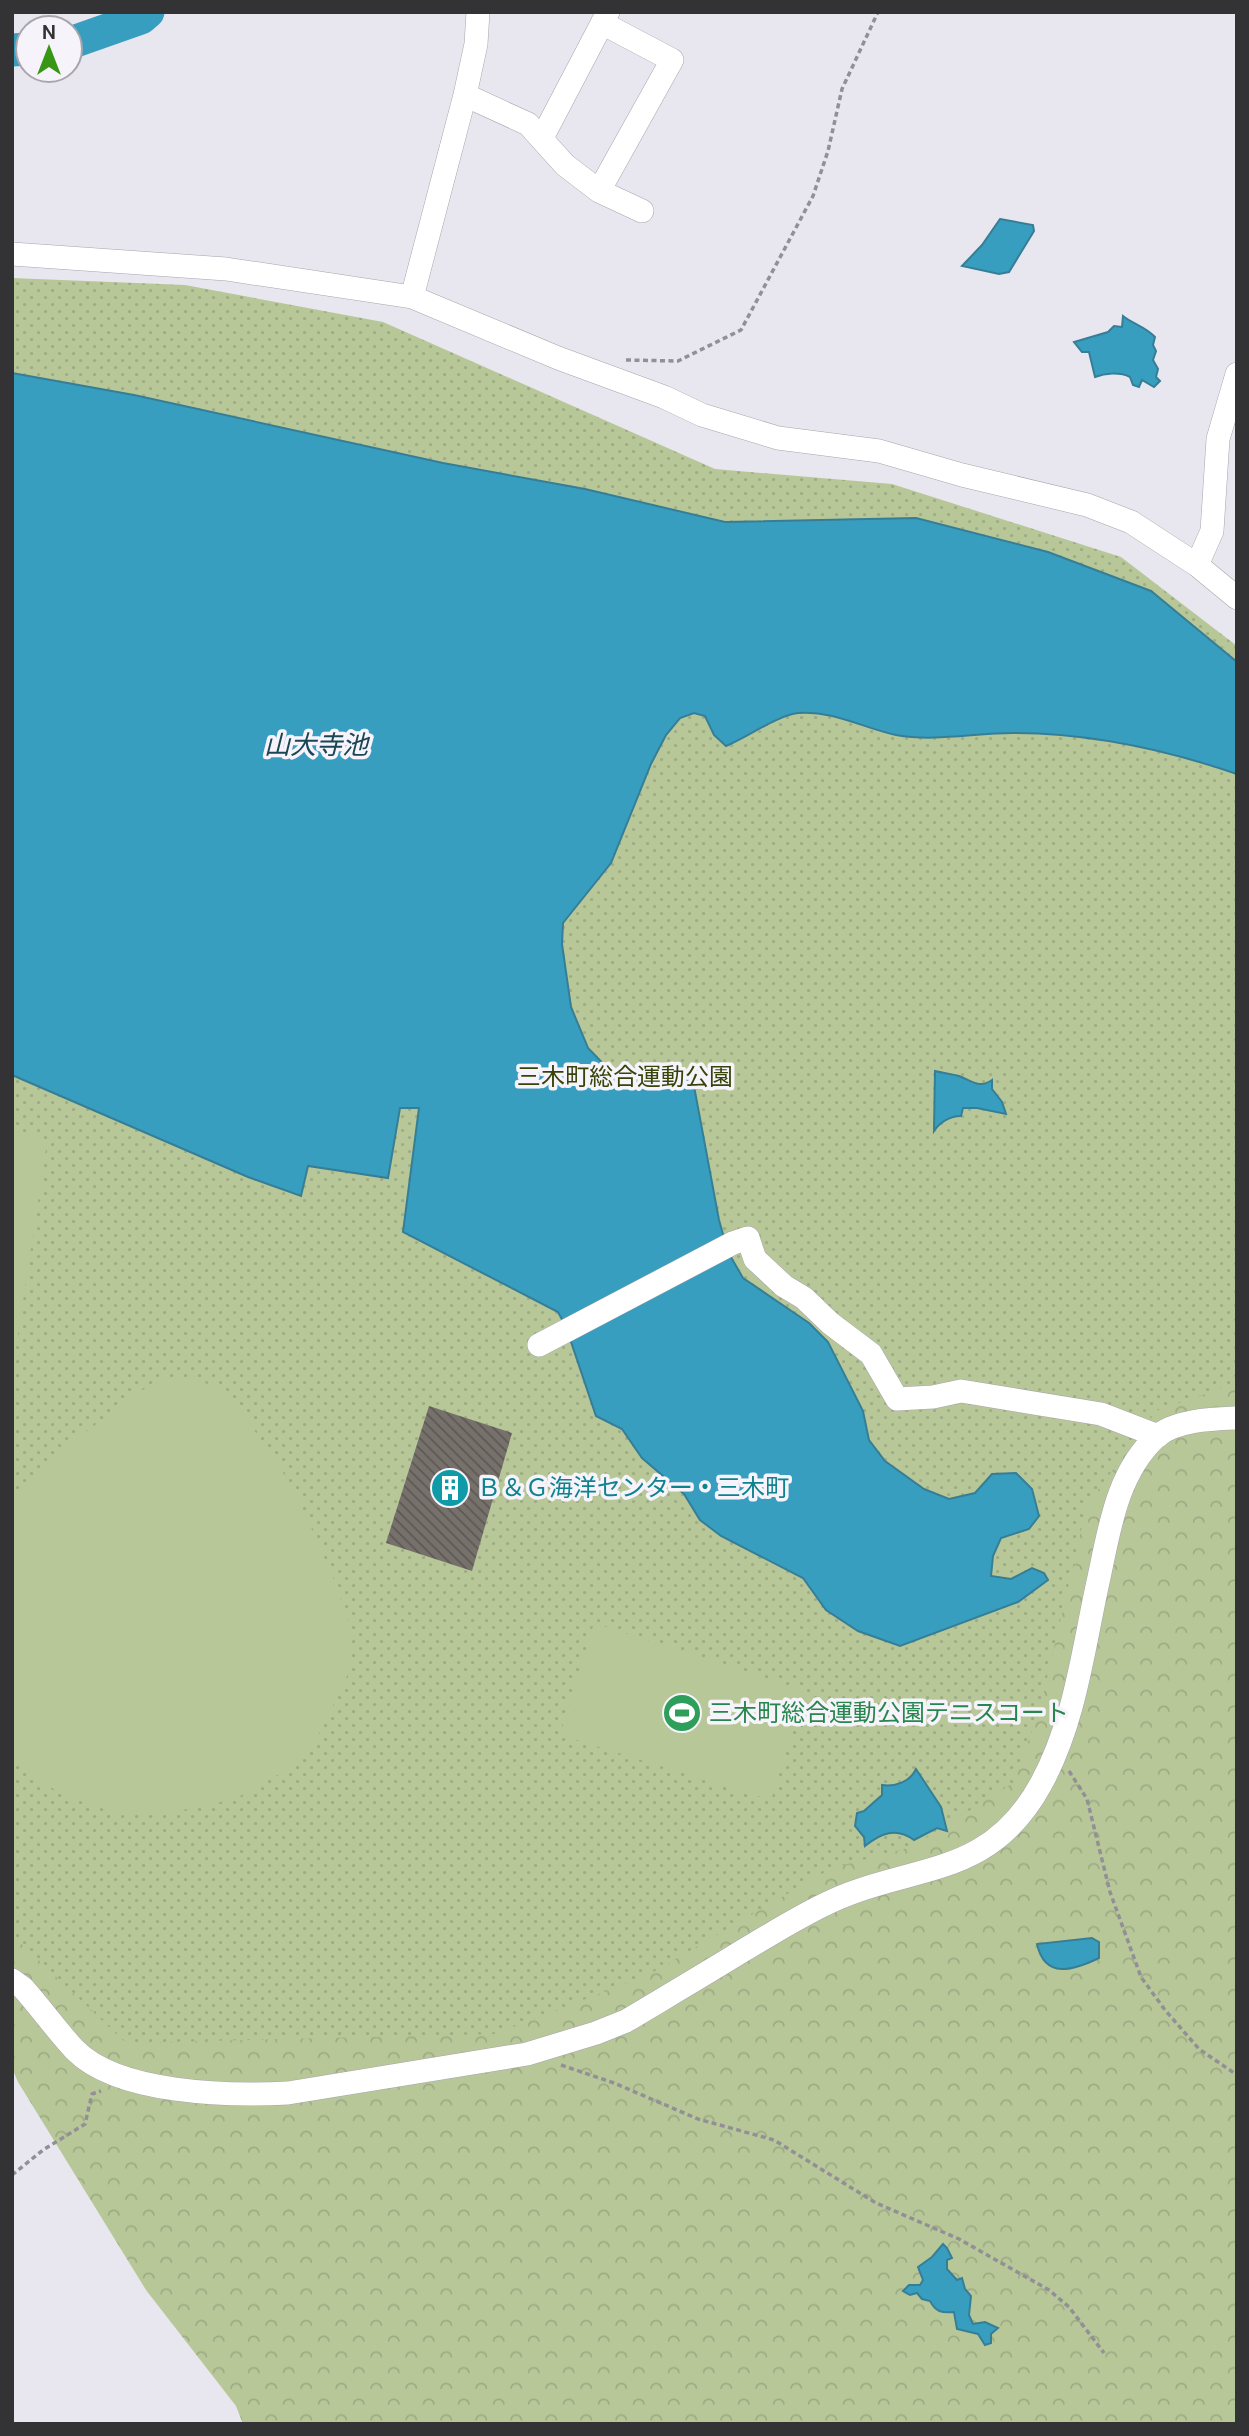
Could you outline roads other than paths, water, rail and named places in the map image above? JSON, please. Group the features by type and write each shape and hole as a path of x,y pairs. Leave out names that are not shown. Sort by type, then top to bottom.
{"street":[{"path":"412,297 465,95 476,44 478,12"},
{"path":"542,138 605,18 672,60 599,191"},
{"path":"465,95 528,124 565,165 599,191 642,211"},
{"path":"12,254 226,269 412,297 558,358 664,397 702,415 778,438 879,451 962,475 1087,505 1131,522 1197,565 1237,598"},
{"path":"1197,565 1212,531 1218,439 1237,373"},
{"path":"539,1345 733,1243 748,1238 755,1259 784,1286 804,1298 830,1323 871,1354 897,1399 933,1397 961,1391 1101,1414 1158,1436"},
{"path":"12,1980 23,1988 76,2051 104,2071 133,2082 163,2088 255,2095 288,2093 527,2053 596,2033 626,2021 796,1919 833,1900 951,1864 974,1855 1003,1834 1027,1808 1042,1783 1069,1716 1114,1504 1138,1458 1158,1436 1192,1421 1237,1418"}],"water":[{"path":"1000,219 1033,225 1034,231 1009,272 999,274 962,266 982,245"},
{"path":"1123,316 1155,337 1153,345 1156,351 1153,360 1158,369 1156,377 1160,381 1154,387 1142,380 1139,387 1133,385 1130,377 1122,374 1095,377 1089,352 1082,352 1074,342 1108,332 1114,326 1122,327"},
{"name":"山大寺池","path":"12,373 134,395 443,463 585,489 725,522 916,518 1048,552 1151,591 1237,662 1237,774 1182,757 1098,739 1013,733 911,737 811,713 798,713 781,718 726,746 714,735 705,716 694,713 680,718 666,735 651,764 611,863 563,923 562,944 571,1007 588,1048 615,1076 645,1086 691,1070 719,1220 728,1252 743,1278 809,1323 828,1342 863,1411 869,1440 885,1461 924,1489 949,1499 975,1493 992,1474 1016,1473 1032,1489 1039,1516 1029,1529 1001,1538 993,1556 991,1576 1011,1579 1032,1568 1044,1573 1048,1580 1018,1602 900,1646 858,1631 826,1610 803,1578 721,1536 700,1520 684,1494 642,1458 622,1429 596,1416 566,1327 558,1312 403,1232 419,1108 400,1108 388,1178 308,1166 301,1196 248,1177 12,1075"},
{"path":"935,1071 979,1084 992,1080 992,1089 1002,1102 1006,1114 963,1108 961,1116 946,1120 934,1131"},
{"path":"916,1769 941,1807 947,1831 937,1828 914,1840 901,1834 889,1833 865,1846 864,1837 855,1826 857,1813 864,1811 882,1795 882,1785 902,1783"},
{"path":"1092,1938 1099,1942 1099,1958 1080,1966 1062,1969 1047,1963 1037,1944"},
{"path":"943,2244 952,2258 947,2260 947,2269 957,2280 962,2278 965,2289 971,2296 969,2315 973,2324 985,2322 998,2328 991,2334 991,2343 985,2345 978,2334 957,2329 954,2312 939,2311 917,2293 910,2295 903,2291 909,2285 920,2285 923,2280 918,2267 932,2257"}],"waterway":[{"path":"84,38 141,18 148,12"}],"place":[{"name":"Ｂ＆Ｇ海洋センター・三木町","path":"450,1488"},
{"name":"三木町総合運動公園テニスコート","path":"682,1713"}],"park label":[{"name":"三木町総合運動公園","path":"625,1077"}]}
